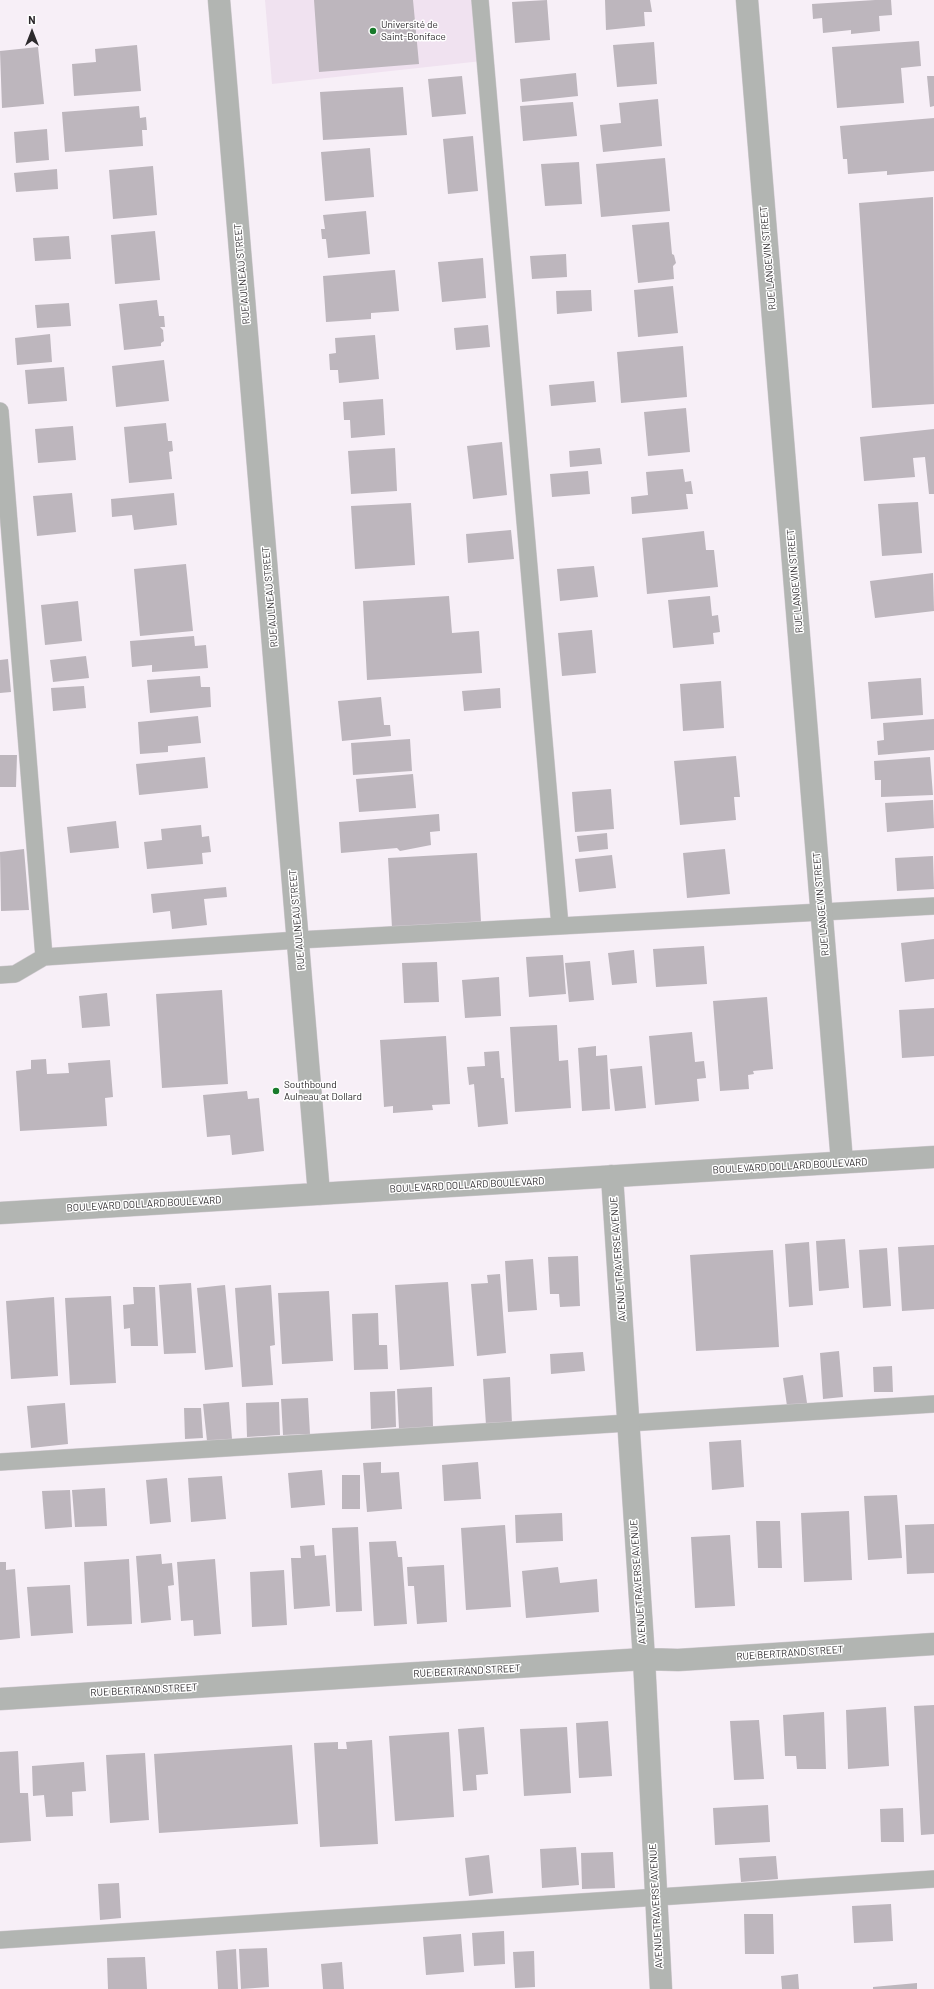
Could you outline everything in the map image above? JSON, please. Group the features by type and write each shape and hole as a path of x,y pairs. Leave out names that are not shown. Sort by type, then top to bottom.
{"street":[{"name":"RUE AULNEAU STREET","path":"219,0 320,1194"},
{"name":"RUE LANGEVIN STREET","path":"747,0 842,1162"},
{"name":"BOULEVARD DOLLARD BOULEVARD","path":"0,1213 934,1157"},
{"name":"AVENUE TRAVERSE AVENUE","path":"612,1176 644,1659 661,1989"},
{"name":"RUE BERTRAND STREET","path":"0,1699 644,1659 678,1660 934,1644"}],"lane":[{"path":"480,0 560,926"},
{"path":"0,411 44,957"},
{"path":"0,975 15,974 44,957 298,940 934,906"},
{"path":"0,1462 934,1404"},
{"path":"0,1940 934,1879"}],"shaded area":[{"name":"Université de Saint-Boniface","path":"265,0 476,0 482,61 272,84"}],"building":[{"path":"314,0 413,0 419,64 319,72"},
{"path":"547,0 550,40 515,43 512,2"},
{"path":"605,0 650,0 652,12 644,12 645,26 606,30"},
{"path":"891,0 892,15 879,16 880,31 851,34 851,30 823,33 822,18 813,19 812,4"},
{"path":"919,41 921,66 901,68 904,103 837,108 832,47"},
{"path":"654,42 657,84 617,87 613,45"},
{"path":"137,45 141,91 74,96 72,64 96,62 95,49"},
{"path":"38,47 44,104 2,108 0,51"},
{"path":"576,73 578,96 522,102 520,79"},
{"path":"462,76 466,114 432,117 428,79"},
{"path":"927,76 934,76 934,106 930,107"},
{"path":"403,87 407,135 323,140 320,92"},
{"path":"658,99 662,146 603,152 600,125 621,123 619,103"},
{"path":"573,102 577,136 523,141 520,106"},
{"path":"139,106 140,118 146,117 147,130 142,130 143,146 65,152 62,112"},
{"path":"934,118 934,171 887,175 887,171 848,174 847,159 843,159 840,126"},
{"path":"47,129 49,160 16,163 14,132"},
{"path":"473,136 478,191 448,194 443,139"},
{"path":"370,148 374,197 325,201 321,152"},
{"path":"665,158 670,211 601,217 596,164"},
{"path":"579,162 582,204 545,206 541,164"},
{"path":"153,166 157,215 113,219 109,170"},
{"path":"57,169 58,189 16,192 14,173"},
{"path":"933,197 934,404 872,408 859,203"},
{"path":"366,211 370,254 328,258 326,239 322,239 321,229 325,229 323,215"},
{"path":"669,222 672,254 674,255 676,263 673,266 674,279 638,283 632,225"},
{"path":"155,231 160,280 115,284 111,235"},
{"path":"69,236 71,259 35,261 33,238"},
{"path":"566,254 567,277 532,279 530,256"},
{"path":"483,258 486,298 442,302 438,262"},
{"path":"395,270 399,311 371,313 371,319 326,322 323,276"},
{"path":"673,286 678,333 638,337 634,290"},
{"path":"591,290 592,311 557,314 556,291"},
{"path":"157,300 159,316 164,316 165,327 160,327 163,330 164,341 161,343 161,346 124,350 119,304"},
{"path":"69,303 71,326 37,328 35,305"},
{"path":"488,325 490,347 456,350 454,328"},
{"path":"50,334 52,362 17,365 15,338"},
{"path":"375,335 379,379 339,383 338,370 330,370 329,354 336,353 335,338"},
{"path":"683,346 687,397 621,403 617,352"},
{"path":"164,360 169,401 116,407 112,366"},
{"path":"64,367 67,401 28,404 25,370"},
{"path":"594,381 596,402 551,406 549,385"},
{"path":"383,399 385,435 351,438 350,420 344,420 343,402"},
{"path":"686,408 690,452 648,456 644,412"},
{"path":"166,423 168,441 172,441 173,451 169,452 172,479 129,483 124,427"},
{"path":"73,426 76,460 38,463 35,429"},
{"path":"934,429 934,494 929,494 925,457 913,458 915,477 864,481 860,437"},
{"path":"502,442 507,495 473,499 467,446"},
{"path":"395,448 397,491 351,494 348,451"},
{"path":"600,448 602,464 570,467 569,451"},
{"path":"683,469 685,482 691,481 693,494 686,494 688,509 632,514 631,497 648,495 646,472"},
{"path":"588,471 590,494 552,497 550,474"},
{"path":"72,493 76,532 37,536 33,496"},
{"path":"174,493 177,525 134,530 132,515 112,517 111,499"},
{"path":"918,502 922,553 882,556 878,504"},
{"path":"411,503 415,565 355,569 351,506"},
{"path":"511,530 514,559 468,563 466,534"},
{"path":"704,531 706,550 714,550 718,587 647,594 642,538"},
{"path":"186,564 193,631 140,636 134,569"},
{"path":"594,566 598,597 560,601 557,569"},
{"path":"933,573 934,611 875,618 870,581"},
{"path":"449,596 452,633 479,631 482,673 367,680 363,601"},
{"path":"710,596 712,616 718,615 720,632 713,633 714,644 673,648 668,600"},
{"path":"78,601 82,641 45,645 41,605"},
{"path":"592,630 596,673 562,676 558,633"},
{"path":"194,636 195,646 206,645 208,668 152,672 152,665 132,667 130,641"},
{"path":"86,656 89,678 53,682 50,660"},
{"path":"8,659 11,692 0,693 0,660"},
{"path":"200,676 201,687 210,687 211,707 150,713 147,680"},
{"path":"921,678 923,715 871,719 868,682"},
{"path":"721,681 724,728 683,731 680,684"},
{"path":"84,686 86,708 53,711 51,688"},
{"path":"500,688 501,708 464,711 462,691"},
{"path":"381,697 384,725 390,725 391,736 342,741 338,701"},
{"path":"198,716 201,743 168,746 168,752 140,754 138,722"},
{"path":"934,719 934,750 878,755 877,741 884,740 883,723"},
{"path":"410,739 412,771 353,775 351,743"},
{"path":"0,755 17,755 16,787 0,787"},
{"path":"736,756 740,797 734,797 736,820 680,825 674,761"},
{"path":"205,757 208,788 139,795 136,764"},
{"path":"930,757 933,795 881,797 881,780 875,780 874,761"},
{"path":"413,774 416,808 359,812 356,779"},
{"path":"611,789 614,829 575,832 572,792"},
{"path":"933,800 934,828 887,832 885,803"},
{"path":"439,814 440,831 430,832 431,845 400,851 397,848 341,853 339,822"},
{"path":"116,821 119,848 70,853 67,827"},
{"path":"201,825 202,837 209,836 211,852 202,853 203,864 147,869 144,842 162,840 161,829"},
{"path":"607,833 608,849 579,852 577,836"},
{"path":"24,849 29,910 1,911 0,852"},
{"path":"725,849 730,894 687,898 683,853"},
{"path":"477,853 481,922 392,928 388,858"},
{"path":"612,855 616,888 579,892 575,859"},
{"path":"933,856 934,889 897,891 895,858"},
{"path":"226,887 227,897 204,899 207,925 172,929 170,911 153,913 151,894"},
{"path":"934,939 934,979 905,982 901,943"},
{"path":"704,946 707,984 656,987 653,949"},
{"path":"634,950 637,983 612,985 608,953"},
{"path":"563,955 566,994 529,997 526,957"},
{"path":"590,961 594,1000 569,1002 565,963"},
{"path":"437,962 439,1002 404,1003 402,963"},
{"path":"499,977 501,1016 465,1018 462,980"},
{"path":"222,990 228,1084 162,1088 156,994"},
{"path":"107,993 110,1026 82,1028 79,996"},
{"path":"767,997 773,1069 753,1071 754,1074 748,1075 749,1089 720,1091 713,1001"},
{"path":"934,1008 934,1056 902,1058 899,1010"},
{"path":"557,1025 559,1061 568,1060 571,1108 515,1112 510,1027"},
{"path":"692,1032 695,1062 704,1061 706,1078 697,1079 699,1101 655,1105 649,1036"},
{"path":"446,1036 450,1104 432,1105 433,1110 393,1113 393,1106 384,1107 380,1040"},
{"path":"596,1046 596,1056 607,1055 610,1109 582,1111 578,1048"},
{"path":"499,1051 501,1078 504,1078 508,1124 478,1127 474,1084 469,1085 467,1067 485,1066 484,1052"},
{"path":"46,1059 47,1074 69,1073 68,1063 110,1060 113,1097 105,1098 107,1126 20,1131 16,1071 31,1069 31,1060"},
{"path":"642,1066 646,1108 615,1111 610,1069"},
{"path":"247,1091 248,1099 259,1098 264,1151 232,1155 230,1135 207,1137 203,1095"},
{"path":"845,1239 849,1288 819,1291 816,1241"},
{"path":"809,1242 813,1305 789,1307 785,1244"},
{"path":"934,1245 934,1309 902,1311 898,1247"},
{"path":"887,1248 891,1306 863,1308 859,1250"},
{"path":"773,1250 779,1347 696,1351 690,1255"},
{"path":"578,1256 580,1306 560,1307 559,1294 550,1294 548,1257"},
{"path":"533,1259 537,1310 508,1312 505,1261"},
{"path":"500,1274 506,1353 477,1356 471,1284 488,1283 487,1275"},
{"path":"448,1282 454,1366 400,1370 395,1285"},
{"path":"191,1283 196,1353 164,1354 159,1285"},
{"path":"225,1285 233,1367 205,1370 197,1288"},
{"path":"271,1285 275,1345 270,1346 273,1385 242,1387 235,1288"},
{"path":"133,1287 155,1287 158,1346 131,1346 130,1328 124,1329 123,1305 134,1304"},
{"path":"329,1291 333,1361 282,1364 278,1293"},
{"path":"111,1296 116,1383 70,1385 65,1298"},
{"path":"54,1297 58,1376 11,1379 6,1301"},
{"path":"378,1313 379,1345 387,1345 388,1369 354,1370 352,1314"},
{"path":"839,1351 843,1397 823,1399 820,1353"},
{"path":"583,1352 585,1371 551,1374 550,1354"},
{"path":"892,1366 893,1392 874,1392 873,1367"},
{"path":"803,1375 807,1403 787,1406 783,1378"},
{"path":"510,1377 512,1424 486,1425 483,1379"},
{"path":"432,1387 433,1427 399,1429 397,1389"},
{"path":"395,1391 396,1427 371,1429 370,1392"},
{"path":"308,1398 310,1434 283,1435 281,1399"},
{"path":"229,1402 232,1439 207,1441 203,1404"},
{"path":"279,1402 280,1435 247,1437 246,1403"},
{"path":"65,1403 68,1444 31,1448 27,1406"},
{"path":"184,1408 201,1408 203,1438 185,1439"},
{"path":"741,1440 744,1487 712,1490 709,1442"},
{"path":"381,1462 381,1473 399,1472 402,1509 367,1512 363,1463"},
{"path":"478,1462 481,1499 444,1501 442,1465"},
{"path":"322,1470 325,1505 291,1508 288,1473"},
{"path":"342,1475 360,1475 360,1509 342,1509"},
{"path":"222,1476 226,1519 191,1522 188,1478"},
{"path":"167,1478 171,1522 150,1524 146,1480"},
{"path":"105,1488 107,1526 75,1527 72,1490"},
{"path":"70,1490 72,1527 45,1529 42,1491"},
{"path":"897,1495 902,1558 868,1560 864,1496"},
{"path":"849,1511 852,1580 804,1582 801,1513"},
{"path":"562,1513 563,1541 516,1543 515,1515"},
{"path":"756,1521 780,1521 782,1568 758,1568"},
{"path":"934,1524 934,1573 907,1574 905,1525"},
{"path":"505,1525 511,1607 466,1610 461,1528"},
{"path":"358,1527 362,1611 336,1612 332,1528"},
{"path":"730,1535 735,1606 695,1608 691,1537"},
{"path":"396,1541 398,1557 402,1557 407,1624 374,1626 369,1542"},
{"path":"314,1545 315,1556 326,1555 330,1606 294,1609 291,1558 301,1558 300,1546"},
{"path":"161,1554 162,1564 172,1563 174,1585 168,1586 171,1620 141,1623 136,1556"},
{"path":"129,1559 132,1624 87,1626 84,1562"},
{"path":"215,1559 221,1634 194,1636 193,1620 181,1621 177,1562"},
{"path":"0,1562 6,1562 6,1570 15,1569 20,1638 0,1640"},
{"path":"444,1565 447,1622 417,1624 414,1586 408,1586 407,1567"},
{"path":"558,1567 560,1583 597,1579 599,1612 526,1618 522,1571"},
{"path":"284,1570 287,1625 252,1627 250,1572"},
{"path":"70,1585 73,1633 31,1636 27,1587"},
{"path":"934,1705 934,1834 921,1835 914,1706"},
{"path":"886,1707 889,1766 848,1769 846,1710"},
{"path":"824,1712 826,1769 797,1769 796,1756 785,1756 783,1715"},
{"path":"759,1720 764,1779 734,1780 730,1721"},
{"path":"608,1721 612,1776 579,1778 576,1723"},
{"path":"484,1727 488,1774 476,1775 477,1790 463,1791 458,1729"},
{"path":"567,1727 571,1793 524,1796 520,1729"},
{"path":"449,1732 454,1817 395,1821 389,1736"},
{"path":"372,1740 378,1844 320,1847 314,1743 338,1742 338,1749 347,1749 346,1742"},
{"path":"292,1745 298,1824 159,1833 154,1754"},
{"path":"18,1751 20,1793 28,1793 31,1841 0,1843 0,1752"},
{"path":"145,1753 149,1820 110,1823 106,1755"},
{"path":"84,1762 86,1791 72,1792 73,1816 46,1817 44,1795 33,1796 32,1766"},
{"path":"768,1805 770,1842 715,1845 713,1808"},
{"path":"903,1808 904,1842 881,1842 880,1809"},
{"path":"576,1847 579,1885 542,1888 540,1849"},
{"path":"613,1852 615,1888 582,1889 581,1853"},
{"path":"489,1855 493,1893 469,1896 465,1858"},
{"path":"776,1856 778,1879 741,1882 739,1858"},
{"path":"119,1883 121,1918 100,1920 98,1884"},
{"path":"891,1904 893,1941 854,1943 852,1906"},
{"path":"744,1914 773,1914 774,1954 745,1954"},
{"path":"504,1931 505,1964 474,1966 472,1933"},
{"path":"461,1934 464,1972 426,1975 423,1937"},
{"path":"267,1948 269,1987 241,1989 239,1949"},
{"path":"236,1949 238,1989 218,1989 216,1951"},
{"path":"534,1951 535,1987 515,1988 513,1952"},
{"path":"145,1957 147,1989 108,1989 107,1958"},
{"path":"342,1962 344,1989 323,1989 321,1964"},
{"path":"798,1974 799,1989 782,1989 781,1976"},
{"path":"917,1983 917,1989 873,1989 873,1987"}],"place":[{"name":"Université de Saint-Boniface","path":"373,31"},
{"name":"Southbound Aulneau at Dollard","path":"276,1091"}]}
